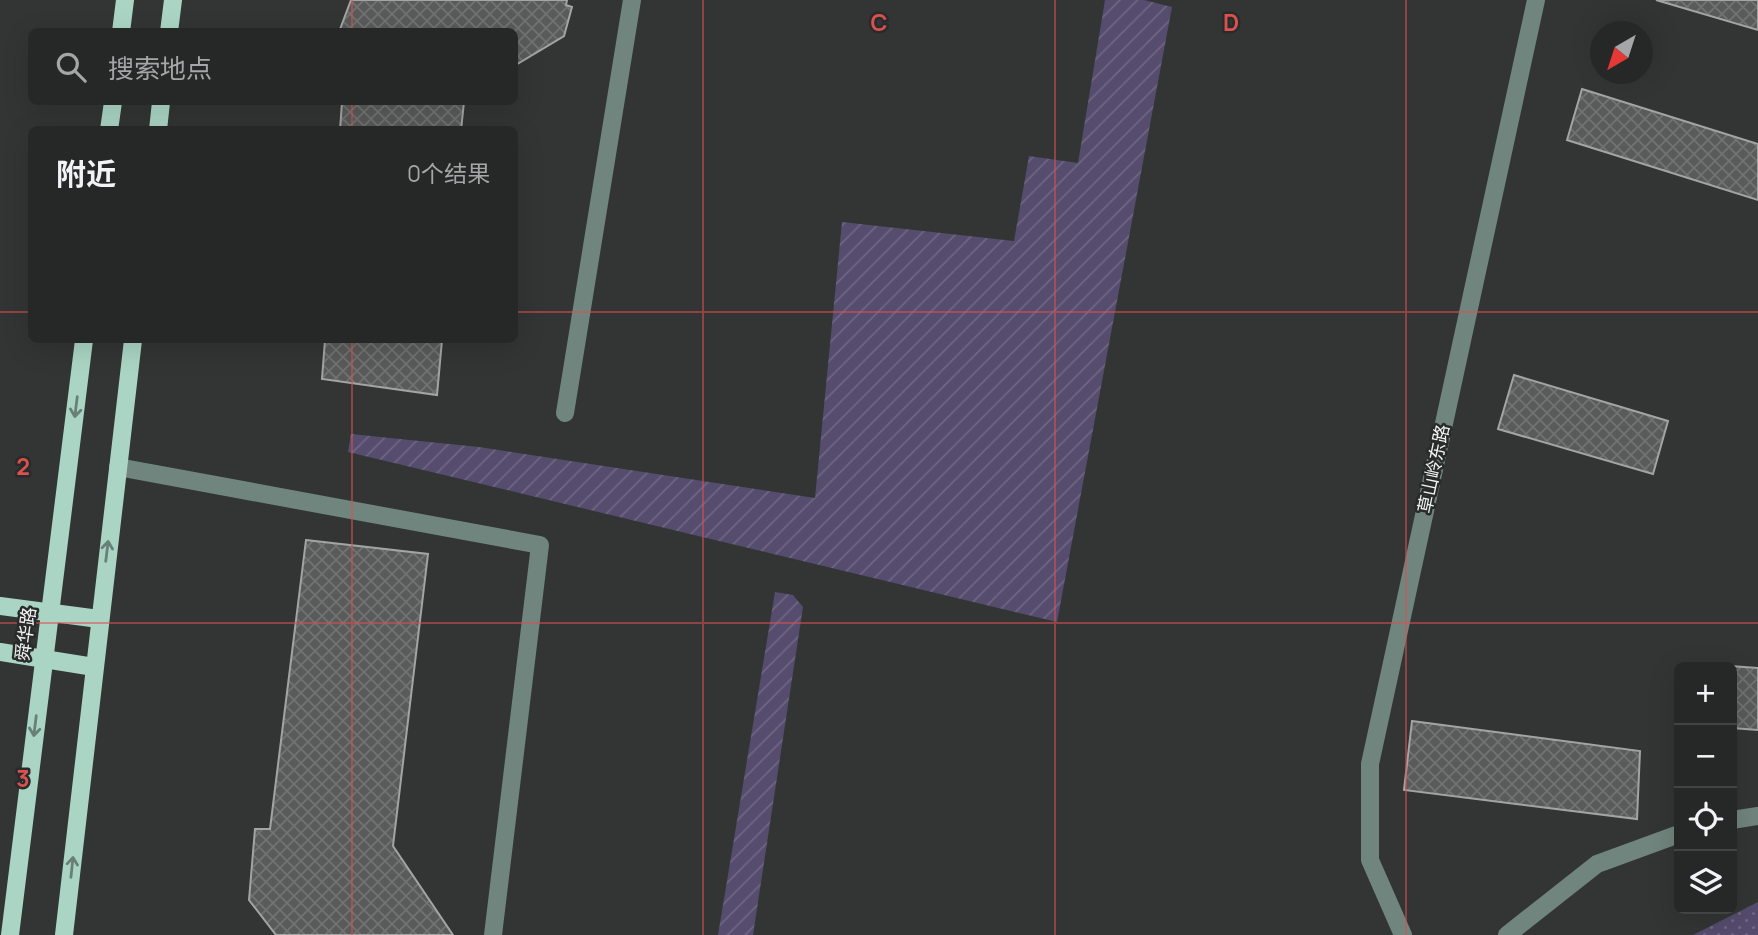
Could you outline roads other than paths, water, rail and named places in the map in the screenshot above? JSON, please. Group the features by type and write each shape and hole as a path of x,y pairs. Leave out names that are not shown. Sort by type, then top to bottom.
{"main road":[{"path":"122,28 125,0"},
{"path":"170,28 173,0"},
{"path":"110,126 113,105"},
{"path":"158,126 161,105"},
{"name":"舜华路","path":"10,935 84,343"},
{"path":"64,935 133,343"},
{"path":"0,606 99,619"},
{"path":"0,652 94,667"}],"street":[{"path":"565,413 632,0"},
{"name":"草山岭东路","path":"1403,935 1370,860 1370,764 1536,0"},
{"path":"118,467 540,545 493,935"},
{"path":"1737,819 1758,816"},
{"path":"1507,935 1597,864 1674,836"}]}
